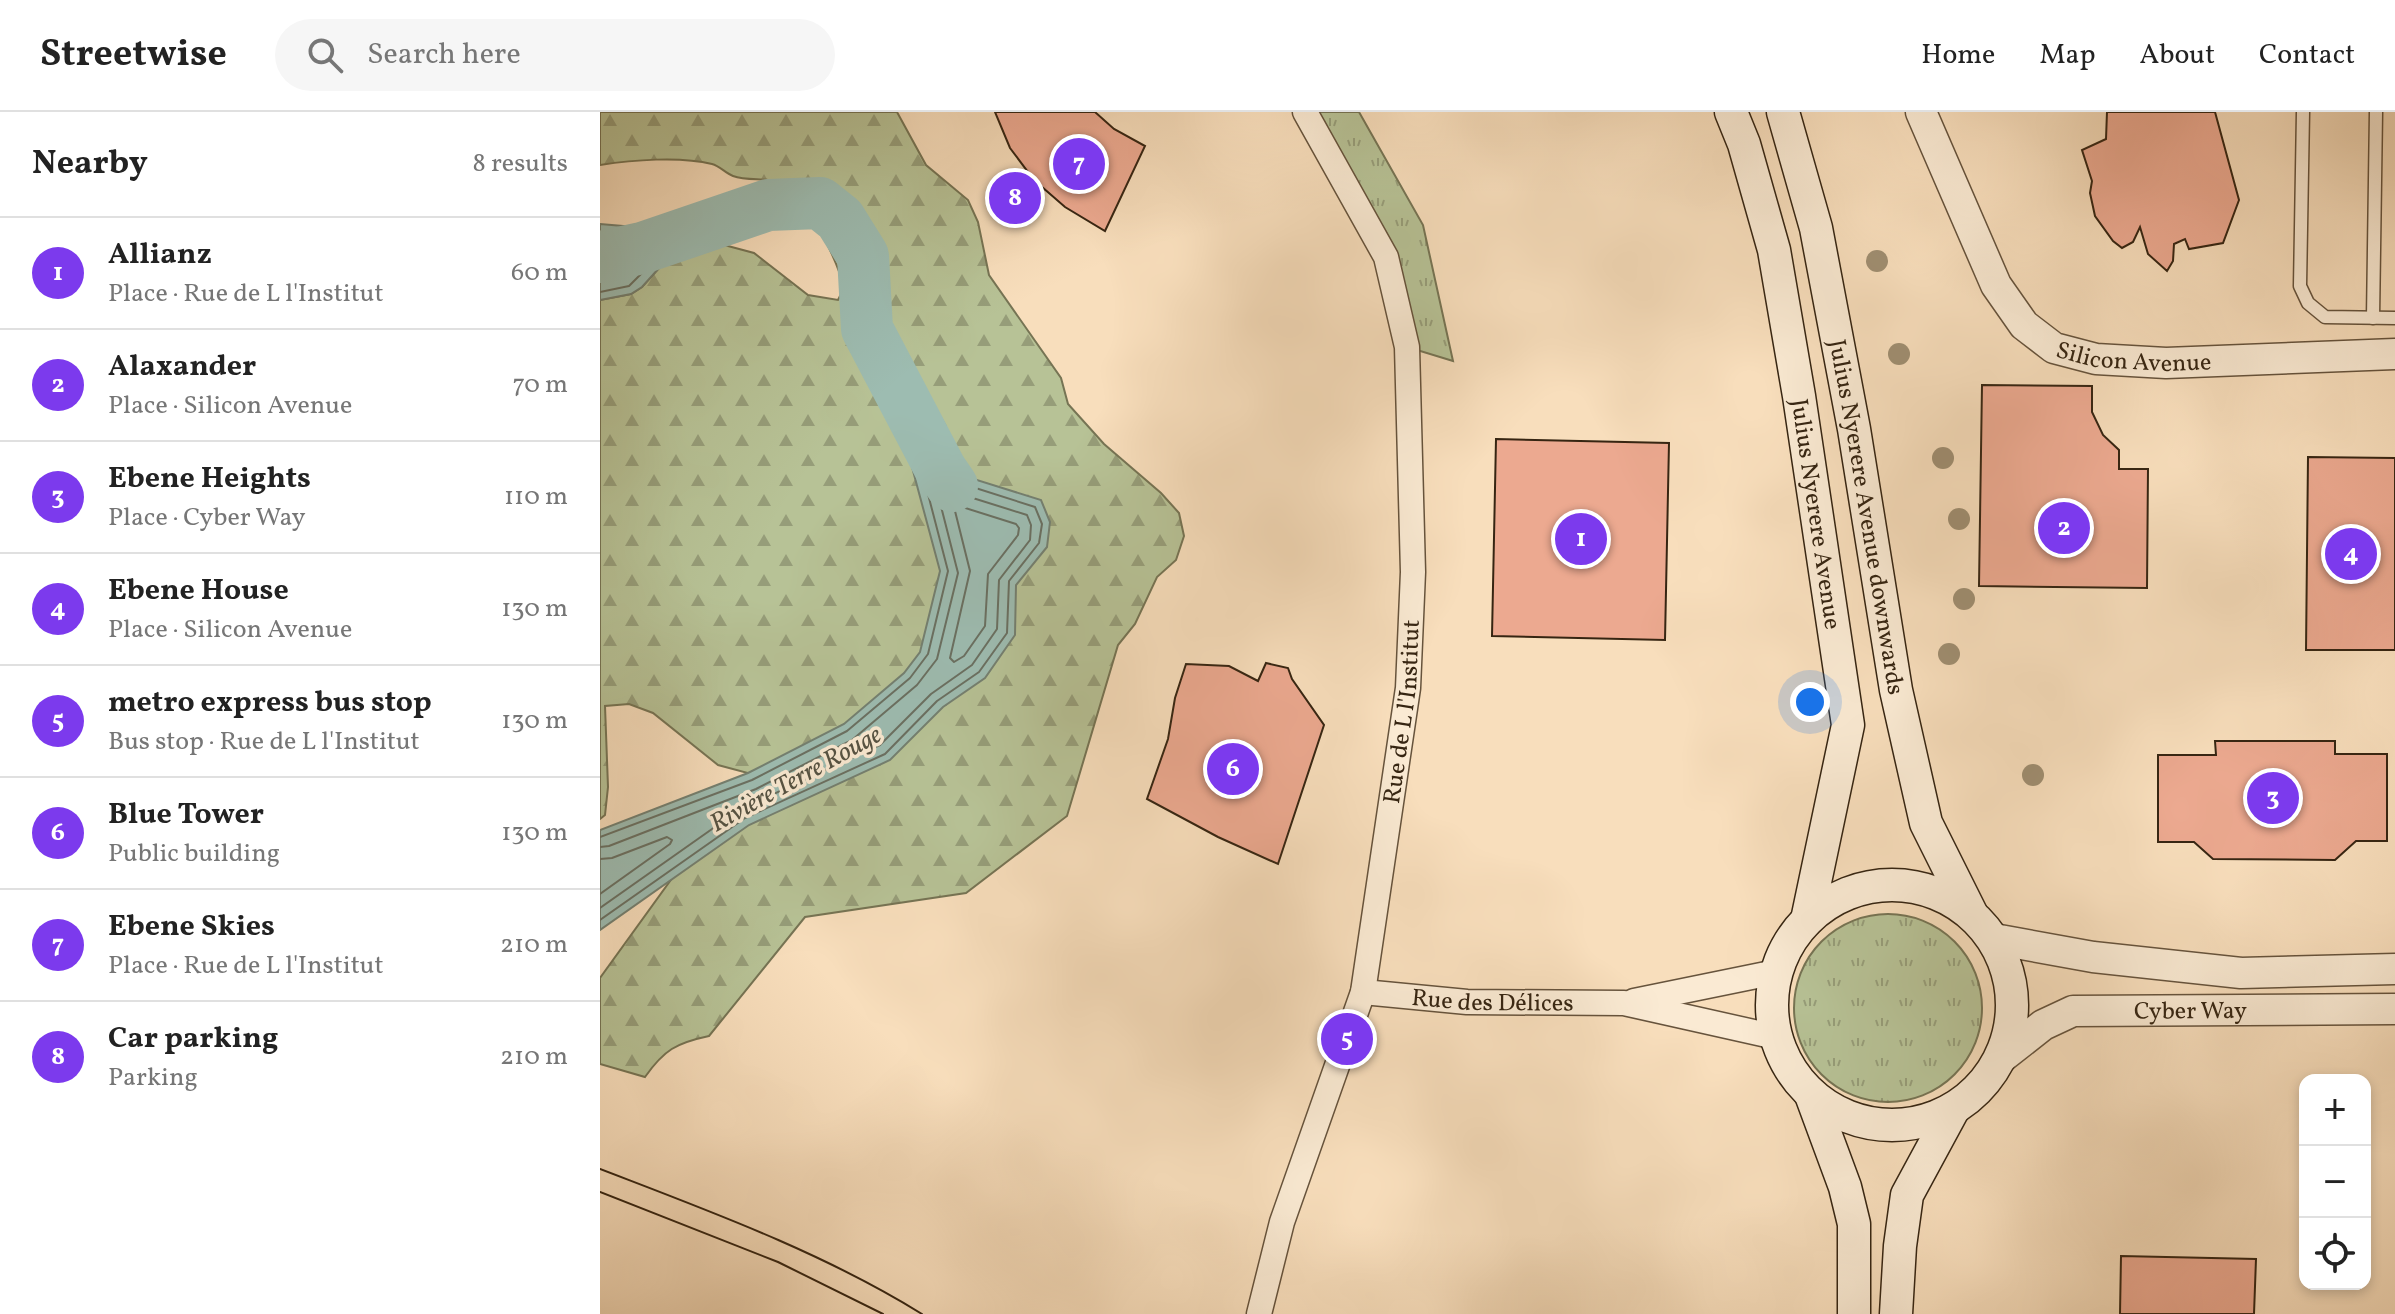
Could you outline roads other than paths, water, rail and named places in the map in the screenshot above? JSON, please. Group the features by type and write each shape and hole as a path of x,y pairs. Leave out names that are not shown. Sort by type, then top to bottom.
{"main road":[{"name":"Julius Nyerere Avenue","path":"1731,112 1744,144 1774,250 1848,725 1807,920"},
{"name":"Julius Nyerere Avenue downwards","path":"1783,112 1816,228 1854,429 1896,690 1926,823 1971,913"},
{"path":"1905,884 1940,894 1971,913 1994,939 2010,977 2012,1019 2001,1058 1981,1088 1953,1110 1918,1124 1880,1126 1843,1116 1811,1095 1789,1068 1776,1037 1772,1004 1776,972 1788,944 1807,920 1835,898 1869,886 1905,884"},
{"path":"1811,1095 1845,1187 1854,1224 1854,1314"},
{"path":"1896,1314 1907,1195 1953,1110"}],"street":[{"name":"Rue de L l'Institut","path":"1259,1314 1282,1222 1363,992 1408,688 1413,572 1407,347 1386,257 1305,112"},
{"name":"Silicon Avenue","path":"1921,112 1996,285 2024,325 2054,348 2096,359 2166,363 2395,354"},
{"name":"Cyber Way","path":"1994,939 2093,957 2241,973 2395,969"},
{"name":"Rue des Délices","path":"1363,992 1467,1002 1624,1003 1776,972"},
{"name":"Rue des Délices","path":"1624,1003 1776,1037"},
{"name":"Cyber Way","path":"2001,1058 2043,1025 2073,1011 2395,1009"}],"lane":[{"path":"2303,112 2300,286 2308,303 2325,317 2395,318"},
{"path":"2373,318 2376,112"}],"water":[{"path":"677,217 690,218 701,225 702,239 668,258 642,287 631,294 600,300 600,224 635,227"},
{"path":"922,419 967,477 1041,500 1050,522 1047,547 1016,585 1015,635 985,678 943,707 890,760 749,825 600,930 600,830 748,773 844,724 904,673 920,652 940,571 905,441"}],"waterway":[{"name":"Rivière Terre Rouge","path":"600,257 642,248 768,205 820,203 840,219 863,256 867,329 952,486"}],"tram line":[{"path":"600,1169 805,1252 922,1314"},
{"path":"600,1192 778,1262 883,1314"}],"place":[{"name":"Ebene Skies","path":"1079,164"},
{"name":"Car parking","path":"1015,198"},
{"name":"Alaxander","path":"2064,528"},
{"name":"Allianz","path":"1581,539"},
{"name":"Ebene House","path":"2351,554"},
{"name":"Blue Tower","path":"1233,769"},
{"name":"Ebene Heights","path":"2273,798"},
{"name":"metro express bus stop","path":"1347,1039"}]}
